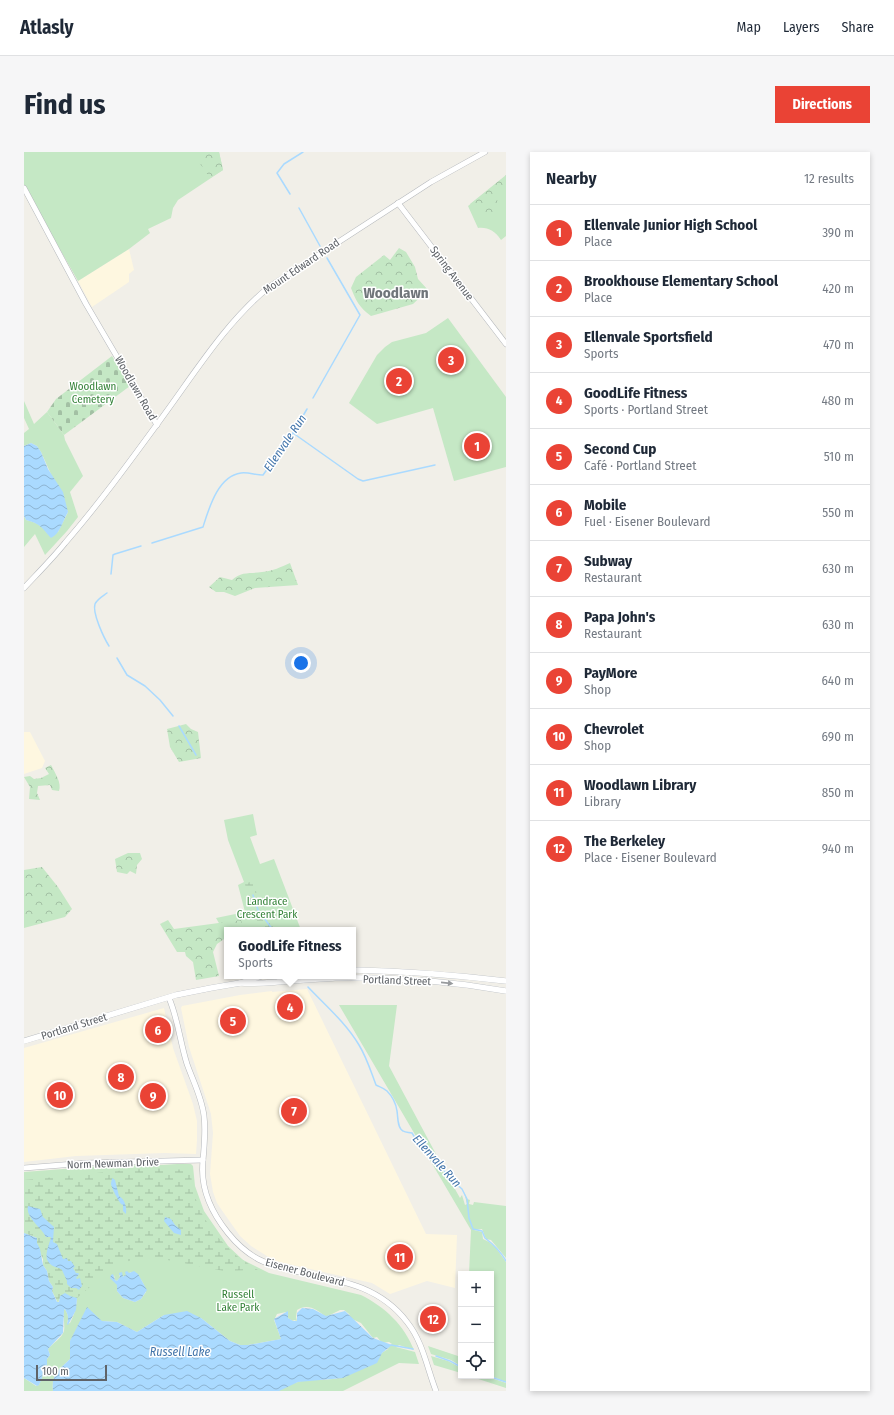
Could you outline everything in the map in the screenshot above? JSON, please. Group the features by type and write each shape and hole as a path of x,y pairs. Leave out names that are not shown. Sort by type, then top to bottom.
{"main road":[{"name":"Portland Street","path":"356,970 447,974 506,982"},
{"name":"Portland Street","path":"356,978 405,979 446,982 506,991"},
{"name":"Portland Street","path":"24,1041 169,998 253,979"},
{"name":"Portland Street","path":"240,983 256,984 320,979"}],"street":[{"name":"Mount Edward Road","path":"157,425 230,324 256,297 430,182 485,152"},
{"name":"Woodlawn Road","path":"24,188 86,304 157,425 62,548 24,588"},
{"name":"Spring Avenue","path":"398,203 506,344"},
{"name":"Eisener Boulevard","path":"169,998 204,1115 205,1134 203,1181 208,1201 223,1225 237,1243 252,1255 265,1262 359,1286 374,1292 391,1304 408,1322 418,1340 436,1391"},
{"name":"Norm Newman Drive","path":"24,1168 87,1163 203,1160"}],"shaded area":[{"path":"129,249 134,270 129,274 129,282 92,307 78,281"},
{"path":"24,732 30,732 45,761 42,768 24,774"},
{"path":"307,989 426,1234 457,1235 455,1288 427,1281 390,1294 372,1283 275,1261 251,1246 240,1236 217,1203 213,1192 210,1174 213,1133 211,1114 189,1047 181,1008 182,1006 240,995"},
{"path":"164,1008 173,1048 193,1104 197,1121 196,1154 165,1153 76,1156 24,1162 24,1048"}],"green space":[{"path":"24,152 219,152 223,170 178,200 173,208 171,218 148,229 150,233 129,249 78,281 24,186"},
{"path":"192,152 219,152 223,170 210,178"},
{"path":"506,175 506,187 500,187 495,192 499,207 491,217 488,217 485,220 470,204"},
{"path":"506,177 506,236 501,240 491,230 478,228 468,206"},
{"path":"399,248 406,252 415,267 418,279 428,290 413,304 371,316 358,304 351,288 356,277 384,255 390,260"},
{"path":"448,318 506,397 506,467 454,481 433,408 377,424 349,403 377,355 385,347 392,342 426,333"},
{"name":"Woodlawn Cemetery","path":"112,356 130,386 64,435 47,412 56,399"},
{"path":"24,401 34,424 47,412 64,435 83,476 70,492 78,517 45,555 35,534 24,547 24,516 26,520 38,524 47,533 58,532 68,512 37,446 31,443 24,446 24,433 29,429 24,418"},
{"path":"290,563 298,585 255,588 235,596 224,592 216,592 209,587 220,577 232,580 239,575 270,571"},
{"path":"186,724 191,729 198,732 201,758 179,762 170,747 167,729"},
{"path":"51,765 59,781 59,791 52,790 50,785 38,786 37,793 40,800 29,799 30,787 24,777 30,776 34,779 41,778 49,774 45,768"},
{"name":"Landrace Crescent Park","path":"253,814 257,835 250,837 260,864 274,859 300,927 224,927 224,932 216,918 245,912 238,885 244,882 228,840 224,820"},
{"path":"128,853 140,853 142,859 137,865 136,874 130,871 127,874 117,872 115,859"},
{"path":"42,867 58,887 72,909 65,917 24,928 24,870"},
{"path":"255,880 258,899 262,903 271,918 269,918 276,927 257,927 257,920 250,908 245,884"},
{"path":"168,920 174,929 241,920 243,927 224,927 224,939 217,944 213,952 219,976 196,980 193,962 186,956 185,952 177,952 160,924"},
{"path":"339,1005 397,1005 389,1066 437,1156 435,1155 438,1158 444,1174 451,1182 460,1198 462,1195 465,1205 467,1204 464,1192 467,1199 470,1200 469,1204 473,1205 474,1202 506,1206 506,1258 491,1240 486,1239 482,1229 474,1230 482,1232 483,1239 496,1248 506,1262 506,1382 494,1377 494,1271 469,1271 471,1230"},
{"name":"Russell Lake Park","path":"191,1164 193,1166 195,1186 204,1211 228,1246 243,1260 269,1273 361,1295 370,1300 393,1318 405,1333 414,1350 399,1345 396,1347 415,1352 419,1364 399,1363 343,1391 271,1391 305,1380 342,1378 388,1349 392,1344 389,1342 382,1343 377,1337 373,1338 361,1323 352,1319 344,1310 340,1310 326,1317 316,1309 304,1307 297,1310 297,1321 293,1321 288,1318 286,1312 277,1314 274,1320 281,1339 248,1345 240,1345 230,1341 201,1318 164,1315 137,1332 117,1322 102,1321 70,1341 70,1359 59,1369 55,1376 53,1380 53,1391 24,1391 24,1378 36,1386 39,1385 43,1374 42,1367 47,1365 47,1359 50,1355 48,1349 63,1334 64,1331 64,1310 65,1309 68,1316 67,1324 70,1323 75,1311 77,1298 59,1299 41,1254 37,1238 24,1233 24,1172 102,1166","holes":["131,1272 137,1275 141,1280 146,1292 141,1299 135,1302 123,1298 117,1291 118,1285 112,1279 114,1275 115,1280 117,1281 120,1277 119,1275 123,1277"]},
{"path":"148,1168 190,1170 194,1193 199,1209 213,1232 234,1254 258,1270 224,1271 162,1259 140,1259 118,1263 77,1298 65,1293 61,1295 58,1303 52,1291 53,1287 49,1281 47,1271 43,1265 43,1259 36,1241 37,1237 24,1233 24,1180"},
{"path":"428,1346 458,1356 458,1364 451,1360 431,1354"},
{"path":"431,1356 448,1361 458,1366 458,1372 434,1365"},
{"path":"478,1379 492,1379 501,1381 506,1383 506,1388"}],"water":[{"path":"31,443 37,446 41,452 48,469 63,492 68,512 59,530 51,538 41,527 26,520 24,516 24,446"},
{"path":"112,1178 115,1180 119,1196 123,1199 125,1204 126,1214 123,1211 123,1205 115,1194 111,1184"},
{"path":"28,1206 40,1209 43,1217 54,1227 53,1242 57,1244 63,1259 67,1258 68,1261 71,1261 75,1267 73,1268 76,1273 79,1274 76,1278 80,1278 82,1286 79,1290 76,1288 71,1288 67,1284 62,1270 53,1266 47,1260 51,1237 46,1237 31,1218"},
{"path":"165,1217 171,1219 181,1230 181,1235 174,1233 164,1221"},
{"path":"24,1233 37,1238 43,1265 47,1271 49,1281 53,1287 52,1291 57,1302 59,1302 60,1296 65,1293 77,1298 76,1310 68,1325 67,1315 65,1309 64,1310 63,1333 48,1349 50,1355 47,1359 47,1365 42,1367 42,1376 39,1385 37,1386 24,1378"},
{"path":"127,1271 129,1273 134,1271 138,1274 147,1290 141,1299 135,1302 123,1298 117,1291 117,1285 110,1278 113,1274 115,1280 117,1281 120,1277 119,1273 122,1272 123,1277 125,1275 126,1276 125,1272"},
{"name":"Russell Lake","path":"87,1307 102,1321 117,1322 137,1332 164,1315 187,1311 201,1318 230,1341 240,1345 281,1339 274,1319 288,1311 288,1318 293,1321 297,1321 297,1313 302,1308 313,1309 326,1316 345,1311 373,1338 392,1345 382,1353 377,1363 343,1378 298,1382 279,1391 53,1391 53,1380 59,1369 70,1359 70,1341"}],"waterway":[{"name":"Ellenvale Run","path":"290,194 277,173 284,164 303,152"},
{"name":"Ellenvale Run","path":"299,208 320,246"},
{"name":"Ellenvale Run","path":"313,398 360,315 327,258"},
{"name":"Ellenvale Run","path":"152,543 203,527 208,511 220,486 233,475 241,473 263,475 293,433 307,409"},
{"path":"293,433 363,481 435,465"},
{"name":"Ellenvale Run","path":"111,574 113,555 141,546"},
{"name":"Ellenvale Run","path":"107,593 95,604 95,613 109,646"},
{"name":"Ellenvale Run","path":"117,658 127,675 145,686 160,700 173,716"},
{"name":"Ellenvale Run","path":"179,726 196,755"},
{"name":"Ellenvale Run","path":"253,895 258,910 271,927"},
{"name":"Ellenvale Run","path":"308,987 354,1037 369,1065 376,1085 386,1090 394,1100 401,1129 405,1132 412,1133 424,1152 442,1164 446,1175 462,1189 467,1199 469,1218 473,1229 482,1231 485,1238 497,1248 506,1261"},
{"path":"391,1345 413,1349"},
{"path":"436,1356 458,1365"},
{"path":"494,1378 506,1382"}],"place":[{"name":"Ellenvale Sportsfield","path":"451,360"},
{"name":"Brookhouse Elementary School","path":"399,381"},
{"name":"Ellenvale Junior High School","path":"477,446"},
{"name":"GoodLife Fitness","path":"290,1007"},
{"name":"Second Cup","path":"233,1021"},
{"name":"Mobile","path":"158,1030"},
{"name":"Papa John's","path":"121,1077"},
{"name":"Chevrolet","path":"60,1095"},
{"name":"PayMore","path":"153,1096"},
{"name":"Subway","path":"294,1111"},
{"name":"Woodlawn Library","path":"400,1257"},
{"name":"The Berkeley","path":"433,1319"}],"district":[{"name":"Woodlawn","path":"396,293"}]}
